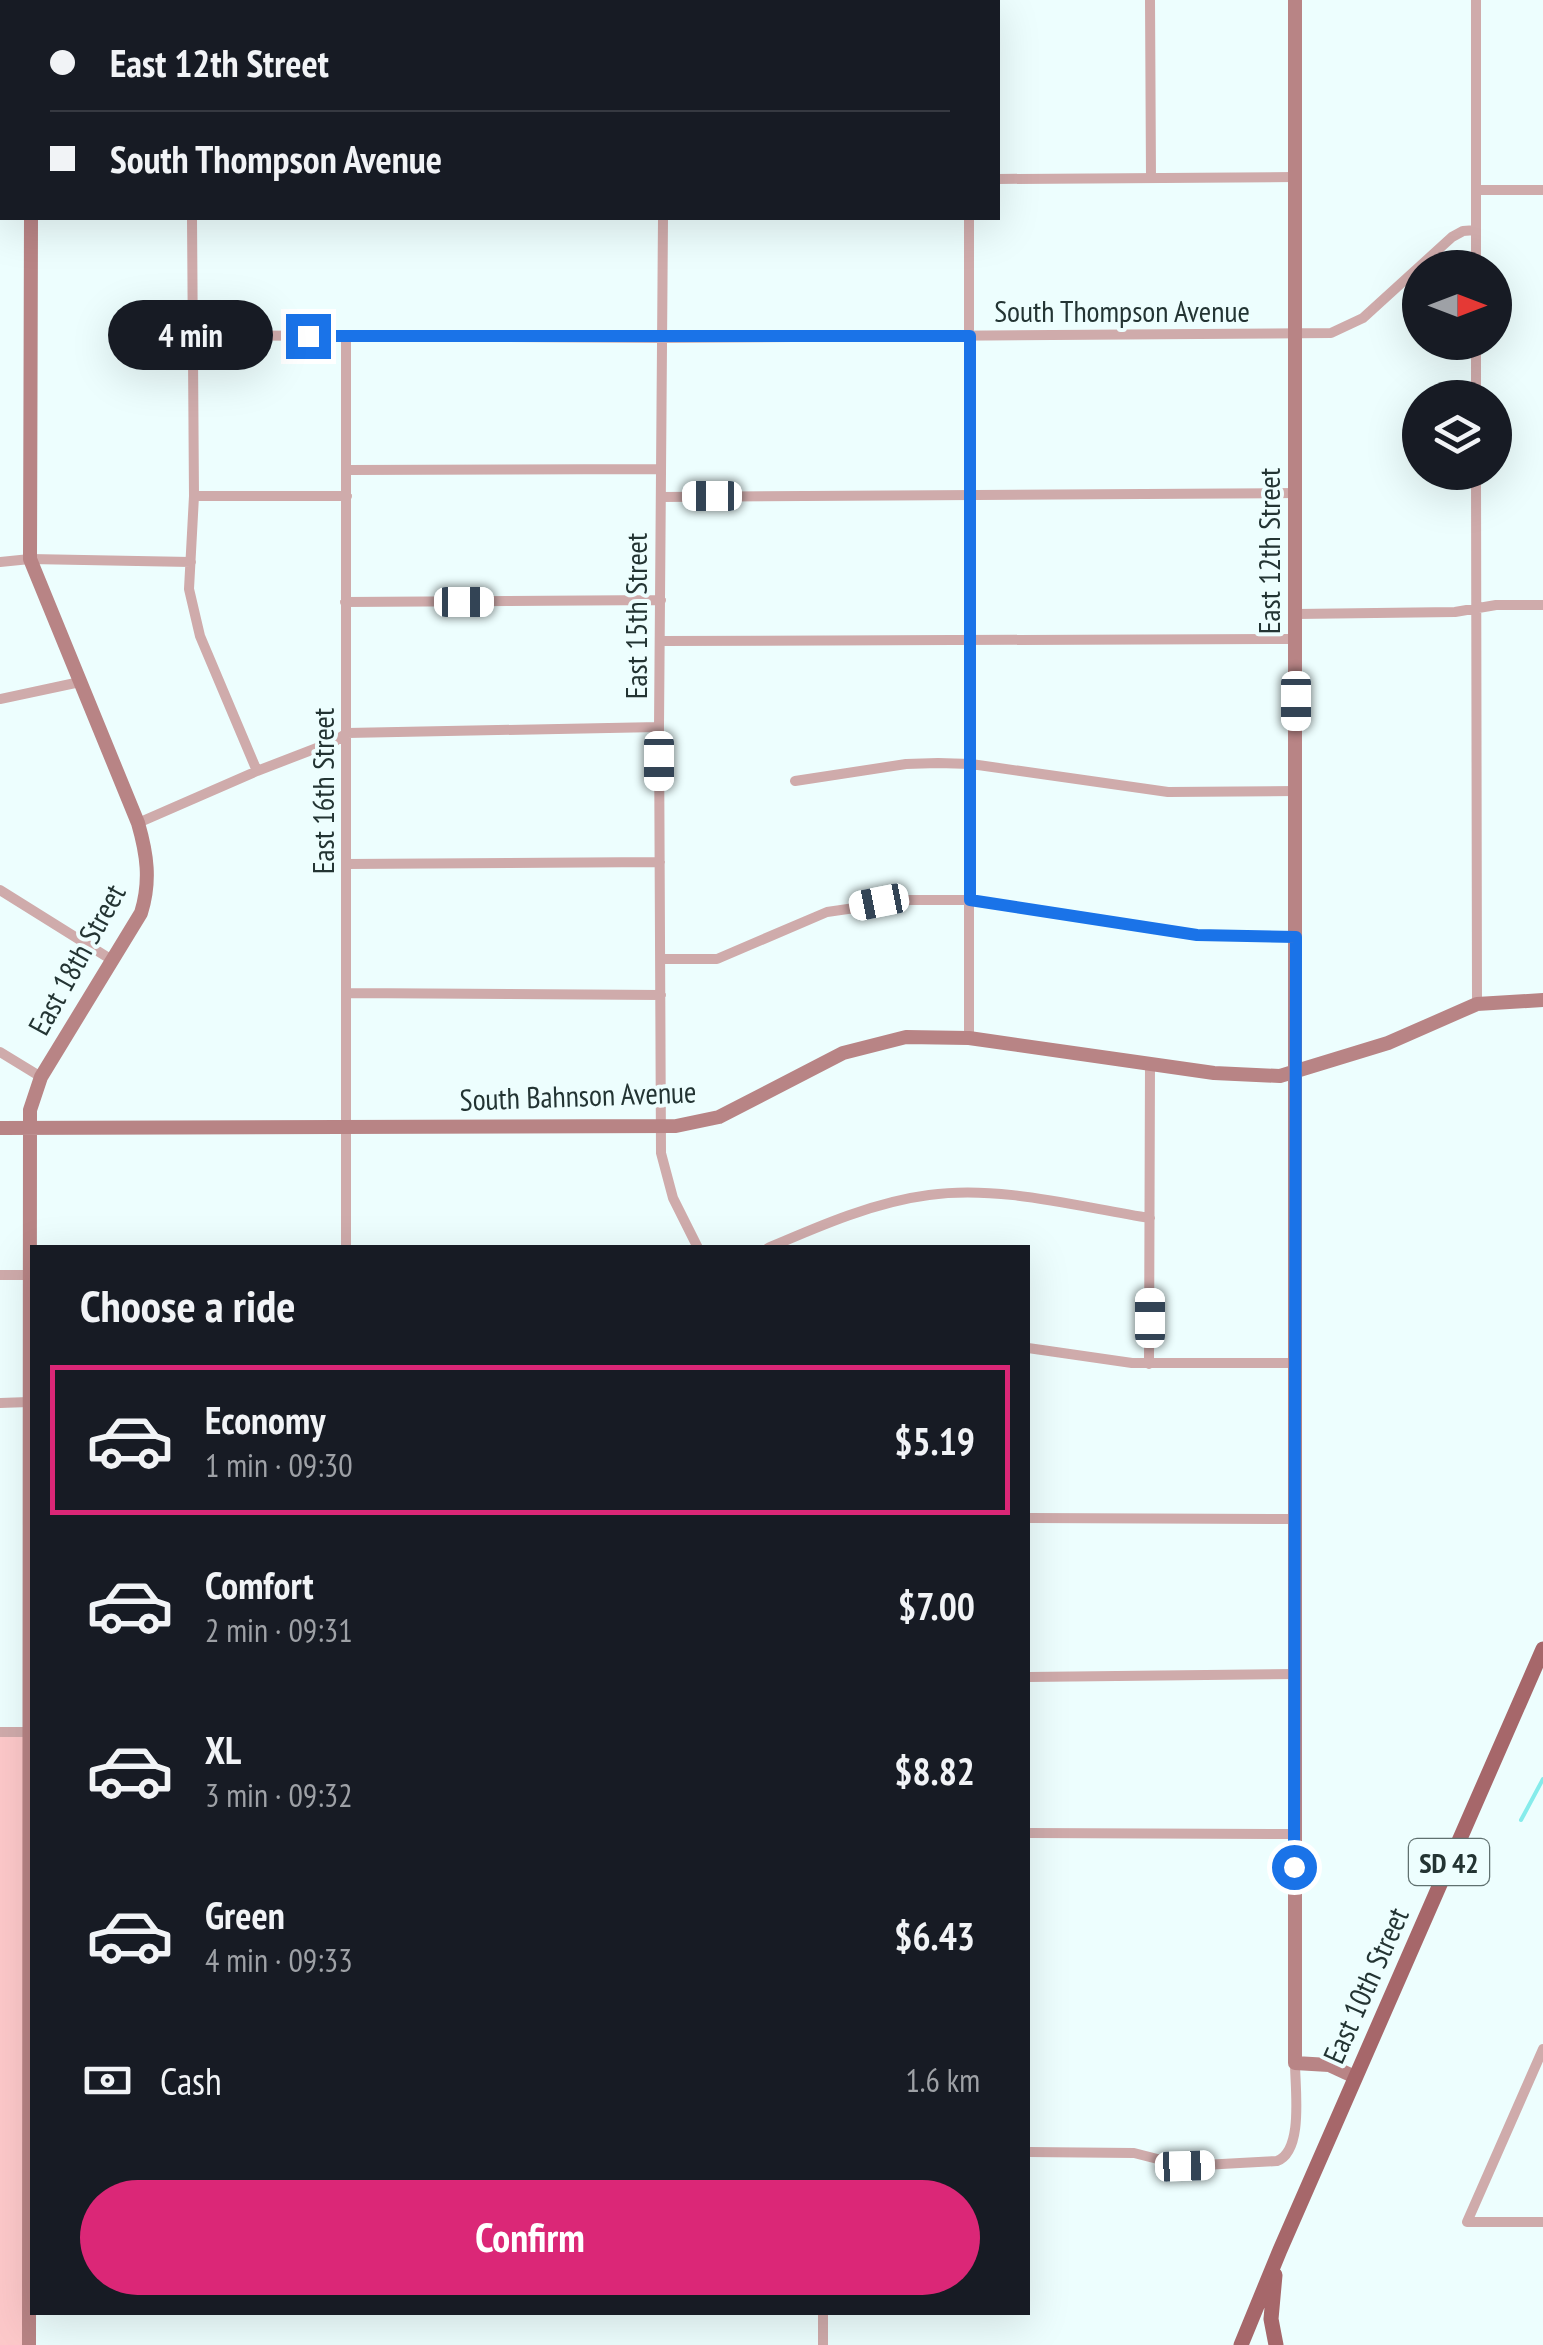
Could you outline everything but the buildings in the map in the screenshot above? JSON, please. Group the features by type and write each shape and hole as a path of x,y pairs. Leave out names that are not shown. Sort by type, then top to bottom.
{"main road":[{"name":"East 10th Street","path":"1242,2345 1277,2256 1543,1648"},
{"path":"1276,2345 1271,2320 1277,2256"}],"street":[{"path":"1150,0 1151,178"},
{"name":"East 12th Street","path":"1030,2152 1134,2153 1185,2166 1268,2163 1284,2158 1292,2149 1295,2136 1295,0"},
{"path":"1476,0 1476,250"},
{"path":"1000,179 1295,177"},
{"path":"1476,190 1543,190"},
{"name":"East 18th Street","path":"30,1402 31,1104 41,1078 141,913 148,866 138,823 30,559 31,220"},
{"path":"192,220 194,496 189,589 200,636 257,770"},
{"name":"East 15th Street","path":"663,220 661,1152 666,1176 697,1245"},
{"path":"969,220 970,1038"},
{"name":"South Thompson Avenue","path":"192,335 661,338 1295,334 1344,329 1364,318 1452,237 1476,230"},
{"name":"East 16th Street","path":"346,336 346,1245"},
{"path":"347,470 661,469"},
{"path":"1476,490 1477,1004"},
{"path":"661,497 1296,492"},
{"path":"194,496 347,496"},
{"path":"0,562 191,562"},
{"path":"346,602 660,600"},
{"path":"1296,614 1455,612 1543,605"},
{"path":"660,641 1296,639"},
{"path":"0,700 80,682"},
{"path":"138,823 348,733 659,727"},
{"path":"795,782 906,764 971,764 1168,792 1296,791"},
{"path":"346,864 660,862"},
{"path":"0,890 112,960"},
{"path":"660,960 717,959 736,954 800,922 862,906 910,900 970,900 1197,935 1296,937"},
{"path":"347,994 661,995"},
{"name":"South Bahnson Avenue","path":"0,1128 693,1124 718,1117 806,1070 874,1043 921,1036 970,1038 1235,1075 1295,1073 1398,1040 1477,1004 1543,1000"},
{"path":"0,1052 41,1078"},
{"path":"1149,1364 1150,1063"},
{"path":"775,1245 834,1221 930,1195 991,1194 1150,1218"},
{"path":"0,1275 30,1275"},
{"path":"1030,1348 1149,1364 1294,1363"},
{"path":"0,1403 30,1402"},
{"path":"1030,1518 1294,1518"},
{"path":"1030,1677 1294,1674"},
{"path":"0,1732 30,1732"},
{"name":"East 18th Street","path":"29,2345 30,1732"},
{"path":"1030,1833 1294,1834"},
{"path":"1543,2049 1468,2222 1543,2222"},
{"path":"1295,2062 1328,2065 1355,2077"},
{"path":"823,2315 823,2345"}],"shaded area":[{"path":"0,1732 30,1732 29,2345 0,2345"}],"waterway":[{"path":"1521,1820 1543,1779"}],"route":[{"path":"308,336 970,336 970,900 1197,935 1296,937 1294,1867"}]}
